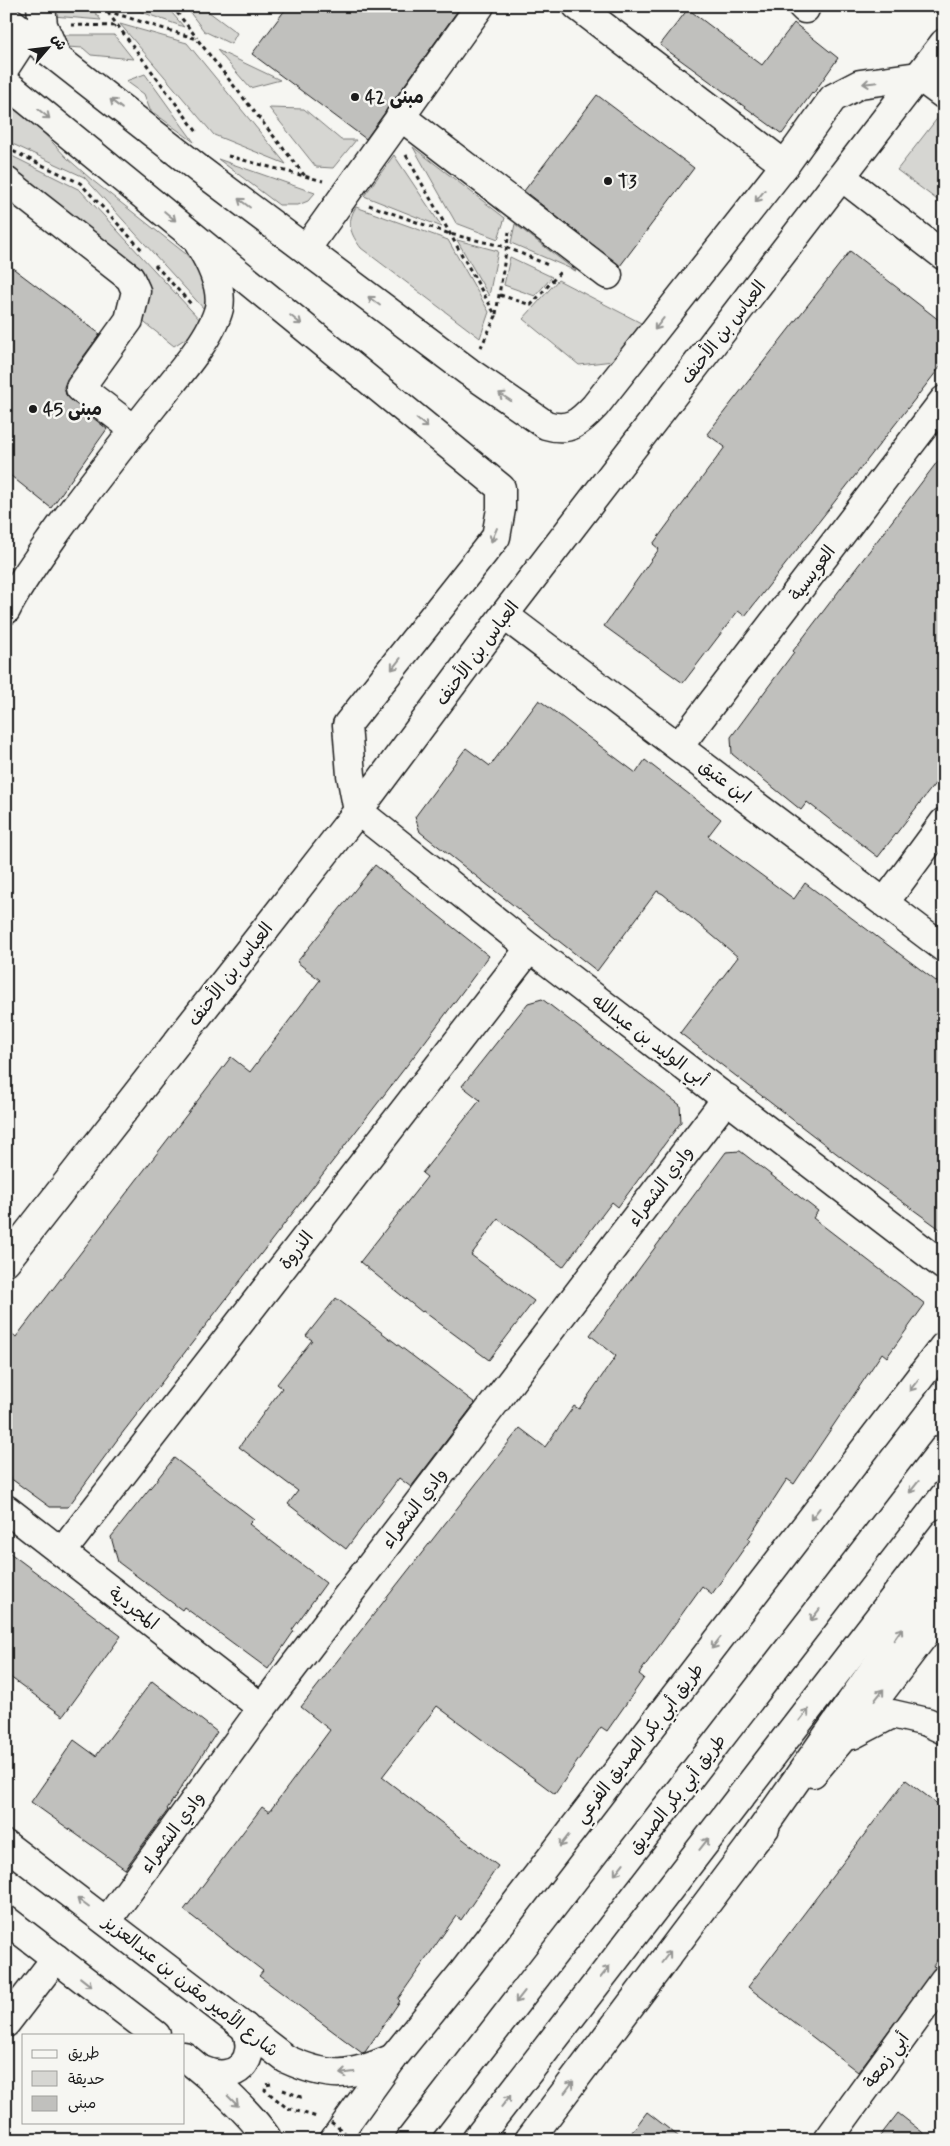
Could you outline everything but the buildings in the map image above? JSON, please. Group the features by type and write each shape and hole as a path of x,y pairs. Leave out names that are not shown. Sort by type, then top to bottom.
{"street":[{"path":"306,250 480,6"},
{"path":"577,6 785,165"},
{"path":"42,16 57,56"},
{"path":"6,18 57,56 200,170 469,372 546,425 560,429 582,420 785,165 833,98 860,84 918,76 944,95"},
{"path":"6,25 19,46 6,66"},
{"name":"العباس بن الأحنف","path":"6,1261 358,811 504,615 944,42"},
{"path":"6,83 501,488 501,509 496,537 348,725 351,775 358,811"},
{"path":"396,123 513,204 608,275"},
{"path":"842,177 944,256"},
{"path":"6,181 130,278 136,291 129,320 80,388 134,430"},
{"path":"6,610 16,588 212,327 219,306 217,287 212,266 194,237"},
{"name":"العويسية","path":"679,746 944,400"},
{"name":"ابن عتيق","path":"504,615 944,948"},
{"name":"أبي الوليد بن عبدالله","path":"358,811 530,948 944,1266"},
{"path":"885,902 944,822"},
{"name":"الذروة","path":"62,1552 530,948"},
{"name":"وادي الشعراء","path":"107,1921 262,1708 727,1098"},
{"name":"طريق أبي بكر الصديق الفرعي","path":"332,2131 464,1972 944,1346"},
{"name":"طريق أبي بكر الصديق","path":"410,2140 944,1448"},
{"name":"المجردية","path":"6,1509 262,1708"},
{"path":"476,2140 944,1533"},
{"path":"529,2140 750,1846 944,1569"},
{"path":"750,1846 842,1740 944,1610"},
{"path":"842,1740 892,1714 927,1722 944,1730"},
{"name":"شارع الأمير مقرن بن عبدالعزيز","path":"6,1845 286,2059 310,2070 336,2074 365,2070 393,2058"},
{"path":"6,1920 155,2034"},
{"path":"6,2023 56,1958"},
{"name":"أبي زمعة","path":"828,2140 944,1980"},
{"path":"193,2063 212,2075 223,2076 233,2073 248,2058 251,2047 250,2037 245,2027"},
{"path":"193,2063 250,2118 268,2140"}],"path":[{"path":"103,6 200,136"},
{"path":"172,6 306,176"},
{"path":"106,11 197,39"},
{"path":"42,16 118,26"},
{"path":"396,123 450,234 496,316"},
{"path":"6,148 80,183 146,255"},
{"path":"221,154 306,176 450,234 506,247 569,274"},
{"path":"469,372 496,316 513,204"},
{"path":"153,262 212,327"},
{"path":"499,294 531,306 562,271"},
{"path":"273,2084 269,2083 266,2085 265,2090 286,2108 354,2140"},
{"path":"280,2088 296,2096"}],"green space":[{"path":"51,6 90,6 101,20 53,16"},
{"path":"128,6 166,6 184,27 130,8"},
{"path":"185,6 201,6 237,33 231,44 204,31"},
{"path":"120,24 187,43 286,164 214,135"},
{"path":"57,35 114,35 133,59 91,55 83,48 66,47"},
{"path":"217,50 280,80 250,88"},
{"path":"145,74 194,142 150,110 144,94 126,81"},
{"path":"6,103 40,129 67,158 92,180 186,254 202,280 206,294 205,310 84,177 6,141"},
{"path":"269,108 304,109 341,140 356,140 333,168 316,167"},
{"path":"944,111 944,205 897,170"},
{"path":"413,147 505,218 498,239 456,223"},
{"path":"6,153 80,190 202,322 194,333 174,346 141,320 147,305 148,290 6,168"},
{"path":"394,155 442,227 364,196"},
{"path":"218,159 315,193 308,201 298,205 279,205"},
{"path":"356,207 448,240 489,312 480,338 361,248 354,238 350,223"},
{"path":"515,224 576,271 511,243"},
{"path":"457,240 498,251 489,296"},
{"path":"510,257 552,277 535,296 504,285"},
{"path":"558,280 641,323 613,361 579,365 523,319"}],"place":[{"name":"مبنى 42","path":"355,97"},
{"name":"T3","path":"608,181"},
{"name":"مبنى 45","path":"33,409"}]}
